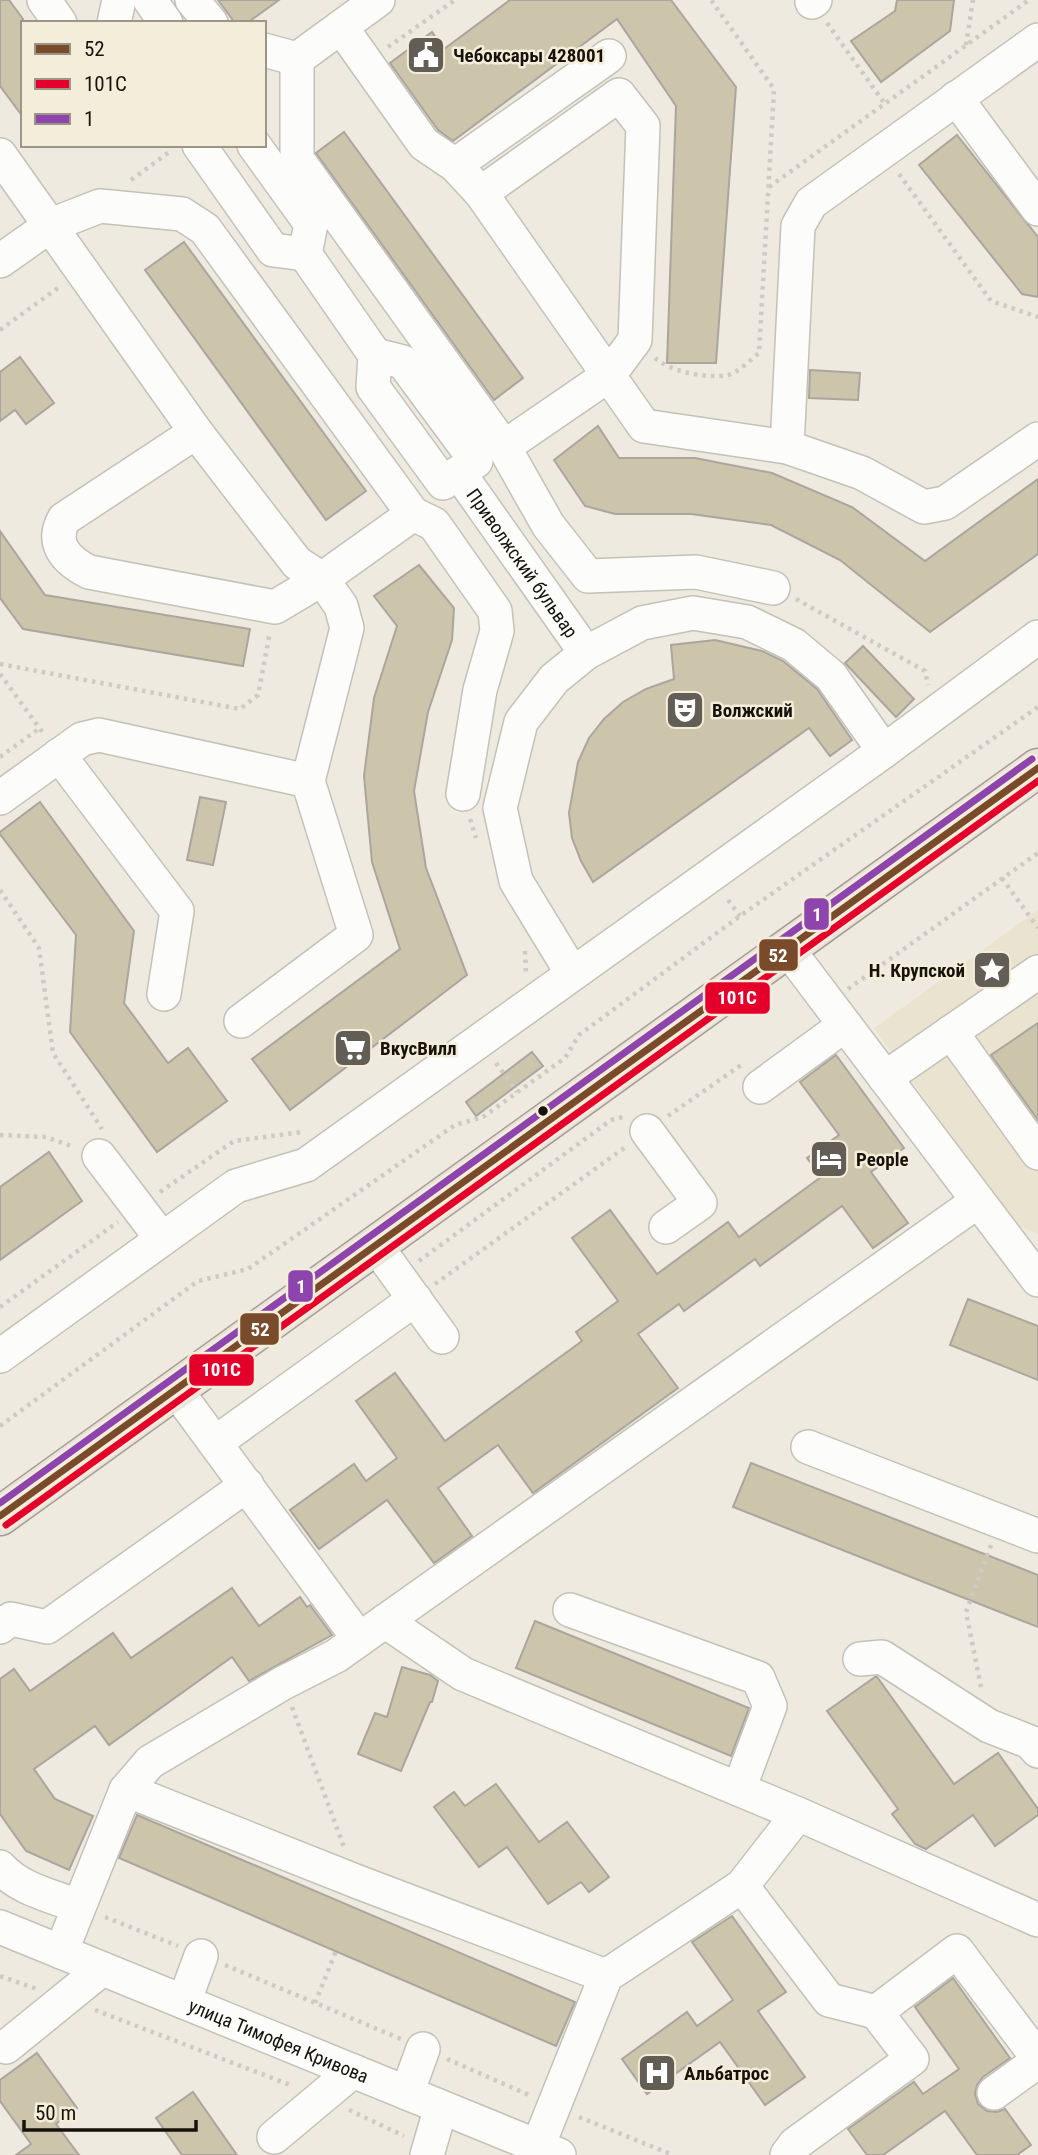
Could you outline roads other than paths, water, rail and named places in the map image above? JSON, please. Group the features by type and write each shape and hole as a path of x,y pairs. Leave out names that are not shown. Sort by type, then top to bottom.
{"main road":[{"path":"0,1516 181,1397 394,1270 1038,768"},
{"path":"793,957 1038,792"},
{"path":"0,1539 181,1397"}],"street":[{"path":"44,0 59,21"},
{"path":"114,21 119,0"},
{"path":"150,0 165,21"},
{"path":"192,0 209,21"},
{"path":"297,59 375,1"},
{"path":"341,27 424,144 455,165 481,193 644,426 787,447 862,473 924,507 945,503 1038,439"},
{"path":"787,447 798,226 811,202 1038,40"},
{"path":"266,51 297,59"},
{"path":"455,165 609,56"},
{"path":"297,59 297,159 504,447 548,525 588,576 696,572 786,594"},
{"path":"481,193 619,95 643,125 635,340 609,374 504,447"},
{"path":"956,98 1038,209"},
{"path":"200,147 273,250 305,254 311,224 255,147"},
{"path":"0,155 196,432 297,562 322,579 341,606 346,628 308,781 356,935 241,1021"},
{"path":"0,261 51,225 100,206 182,214 205,229 413,514 434,524 495,611 497,631 480,690 463,794"},
{"name":"Приволжский бульвар","path":"305,254 375,355 373,387 443,483 458,473 586,653"},
{"path":"196,432 64,519 58,530 61,549 72,564 89,572 275,607 322,579 413,514"},
{"path":"572,974 516,881 500,808 521,722 554,678 586,653 642,623 693,613 747,622 794,645 831,676 884,751"},
{"path":"0,1356 236,1186 306,1165 884,751 921,715 1038,637"},
{"path":"0,798 82,739 99,735 308,781"},
{"path":"59,755 177,911 164,994"},
{"path":"793,957 1038,1280"},
{"path":"885,1078 1038,972"},
{"path":"752,1074 845,1025"},
{"path":"951,1032 1038,1153"},
{"path":"647,1131 700,1203 666,1227"},
{"path":"99,1156 162,1239"},
{"path":"61,1952 126,1790 150,1762 283,1683 337,1656 978,1201"},
{"path":"215,1443 394,1270 442,1337"},
{"path":"181,1397 247,1485 372,1630 463,1674 798,1814 1038,1920"},
{"path":"808,1447 1038,1536"},
{"path":"0,1627 10,1619 47,1627 247,1485"},
{"path":"570,1610 758,1678 770,1706 738,1789"},
{"path":"860,1659 883,1657 989,1726 1030,1742 1038,1751"},
{"path":"126,1790 606,1976"},
{"path":"548,2151 554,2106 606,1976 742,1886 798,1814"},
{"path":"0,1867 7,1875 24,1885 78,1906"},
{"path":"742,1886 829,2000 876,2012 912,2059 795,2144 787,2155"},
{"name":"улица Тимофея Кривова","path":"0,1927 548,2151"},
{"path":"876,2012 957,1951 1038,2059 994,2093"},
{"path":"184,2002 201,1956"},
{"path":"6,2047 102,1969"},
{"path":"407,2093 423,2049"},
{"path":"274,2137 353,2071"},
{"path":"428,2151 442,2107"}],"place":[{"name":"Чебоксары 428001","path":"426,55"},
{"name":"Волжский","path":"685,710"},
{"name":"Н. Крупской","path":"992,970"},
{"name":"ВкусВилл","path":"353,1048"},
{"name":"People","path":"829,1159"},
{"name":"Альбатрос","path":"657,2073"}]}
